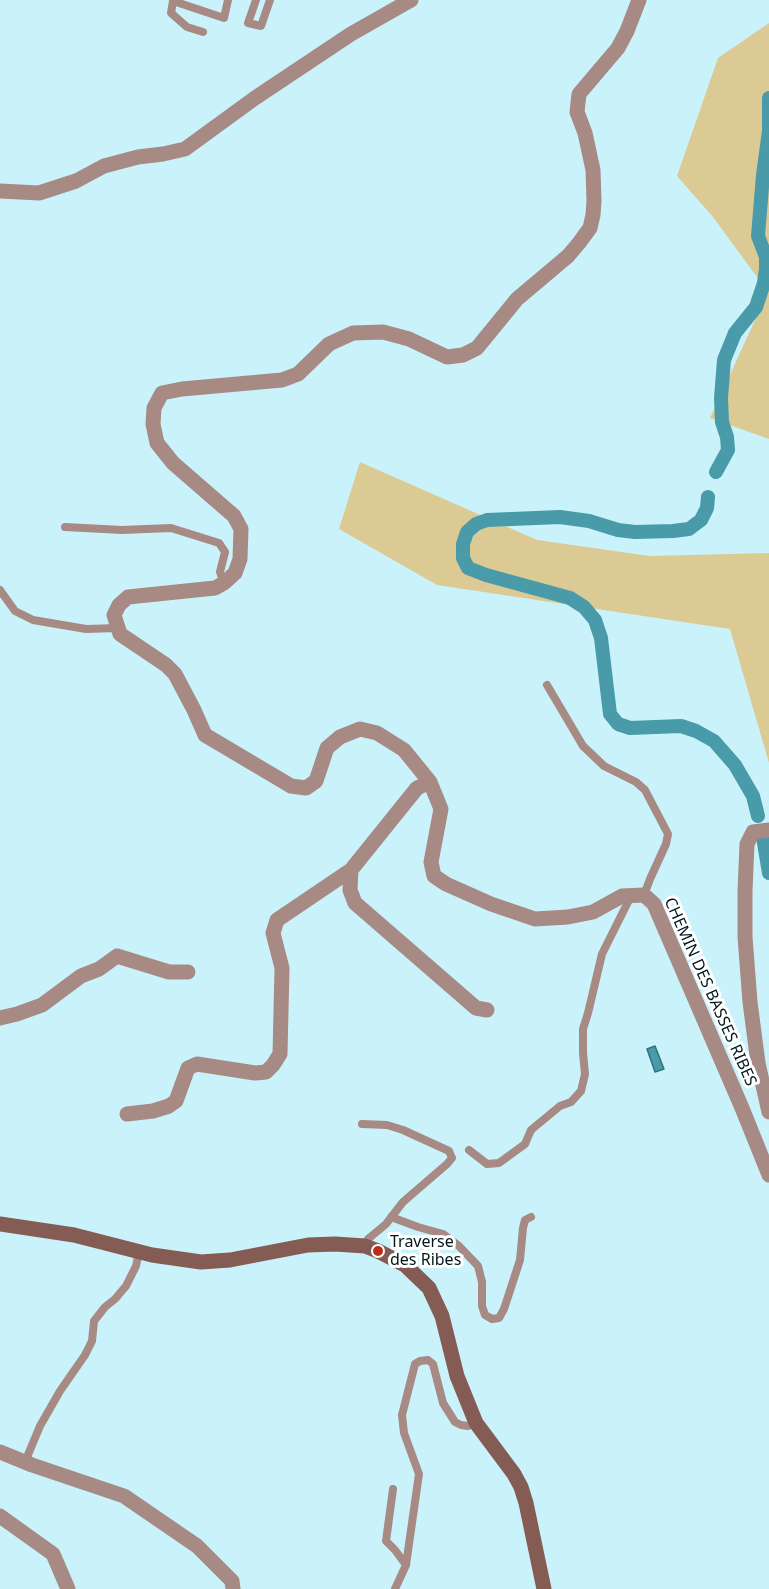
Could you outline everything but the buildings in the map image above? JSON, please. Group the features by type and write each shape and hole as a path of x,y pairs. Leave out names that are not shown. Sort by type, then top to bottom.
{"main road":[{"path":"0,1224 74,1235 139,1252 201,1262 238,1259 308,1245 335,1244 364,1246 405,1265 429,1288 442,1316 457,1376 476,1423 521,1487 544,1589"}],"street":[{"path":"0,191 39,193 76,181 104,166 138,157 185,149 255,98 351,34 411,0"},
{"path":"637,896 622,896 593,912 568,917 535,919 491,904 446,884 434,876 431,862 441,809 430,782 404,750 377,733 360,729 340,737 327,748 316,781 306,788 291,786 205,735 175,674 166,665 120,634 114,615 119,605 128,597 215,588 235,573 240,559 241,529 234,516 173,463 157,443 153,424 154,408 162,393 182,389 282,380 298,374 329,344 353,333 383,332 409,339 447,357 463,355 477,348 517,299 568,256 590,228 594,201 593,170 585,133 577,111 579,94 618,48 639,0"},
{"path":"127,1114 153,1111 176,1101 188,1068 197,1064 255,1073 266,1072 273,1065 280,1054 282,968 273,933 277,920 351,870 417,788 430,782"},
{"path":"769,830 753,832 747,844 745,891 745,937 750,1002 758,1063 769,1112"},
{"path":"351,870 350,890 355,903 476,1008 487,1010"},
{"name":"CHEMIN DES BASSES RIBES","path":"637,896 654,904 769,1175"},
{"path":"0,1018 42,1005 81,976 99,969 117,956 170,972 188,972"},
{"path":"0,1452 124,1496 197,1546 232,1581 232,1589"},
{"path":"0,1516 53,1554 68,1589"}],"lane":[{"path":"203,32 187,27 171,13 173,1 224,18 228,0"},
{"path":"256,0 248,23 261,26 270,0"},
{"path":"65,527 122,531 171,528 219,543 225,552 220,572 224,583"},
{"path":"0,590 15,611 33,620 86,629 118,628"},
{"path":"469,1150 487,1164 499,1163 525,1144 531,1130 560,1106 571,1102 580,1091 585,1074 583,1029 603,954 637,896 650,879 666,844 668,834 645,790 636,782 604,766 583,746 547,685"},
{"path":"362,1124 387,1125 403,1130 449,1152 452,1158 403,1202 386,1224 368,1239 364,1246"},
{"path":"392,1217 443,1234 459,1246 478,1266 482,1282 482,1306 485,1315 492,1319 499,1318 504,1309 520,1260 525,1220 531,1216"},
{"path":"25,1462 40,1426 92,1341 94,1321 126,1286 136,1266 139,1252"},
{"path":"395,1589 406,1565 419,1474 404,1433 402,1415 415,1364 420,1360 428,1360 433,1364 443,1403 455,1422 468,1426 476,1423"},
{"path":"393,1489 386,1541 406,1565"}],"shaded area":[{"path":"769,23 769,439 710,418 768,292 713,217 677,176 718,58"},
{"path":"360,462 537,540 650,556 769,553 769,763 730,629 437,585 339,529"}],"water":[{"path":"655,1046 664,1069 655,1072 647,1049"}],"waterway":[{"path":"716,472 728,450 722,422 724,360 735,333 756,307 766,269 766,257 758,236 769,131 769,98"},
{"path":"708,497 707,508 701,520 689,529 673,531 618,530 589,521 560,517 487,520 476,524 467,532 463,544 463,558 468,568 570,598 584,607 595,620 601,638 610,714 618,724 630,728 681,726 714,741 735,765 753,796 758,816"},
{"path":"763,837 769,873"}],"place":[{"name":"Traverse des Ribes","path":"378,1251"}]}
